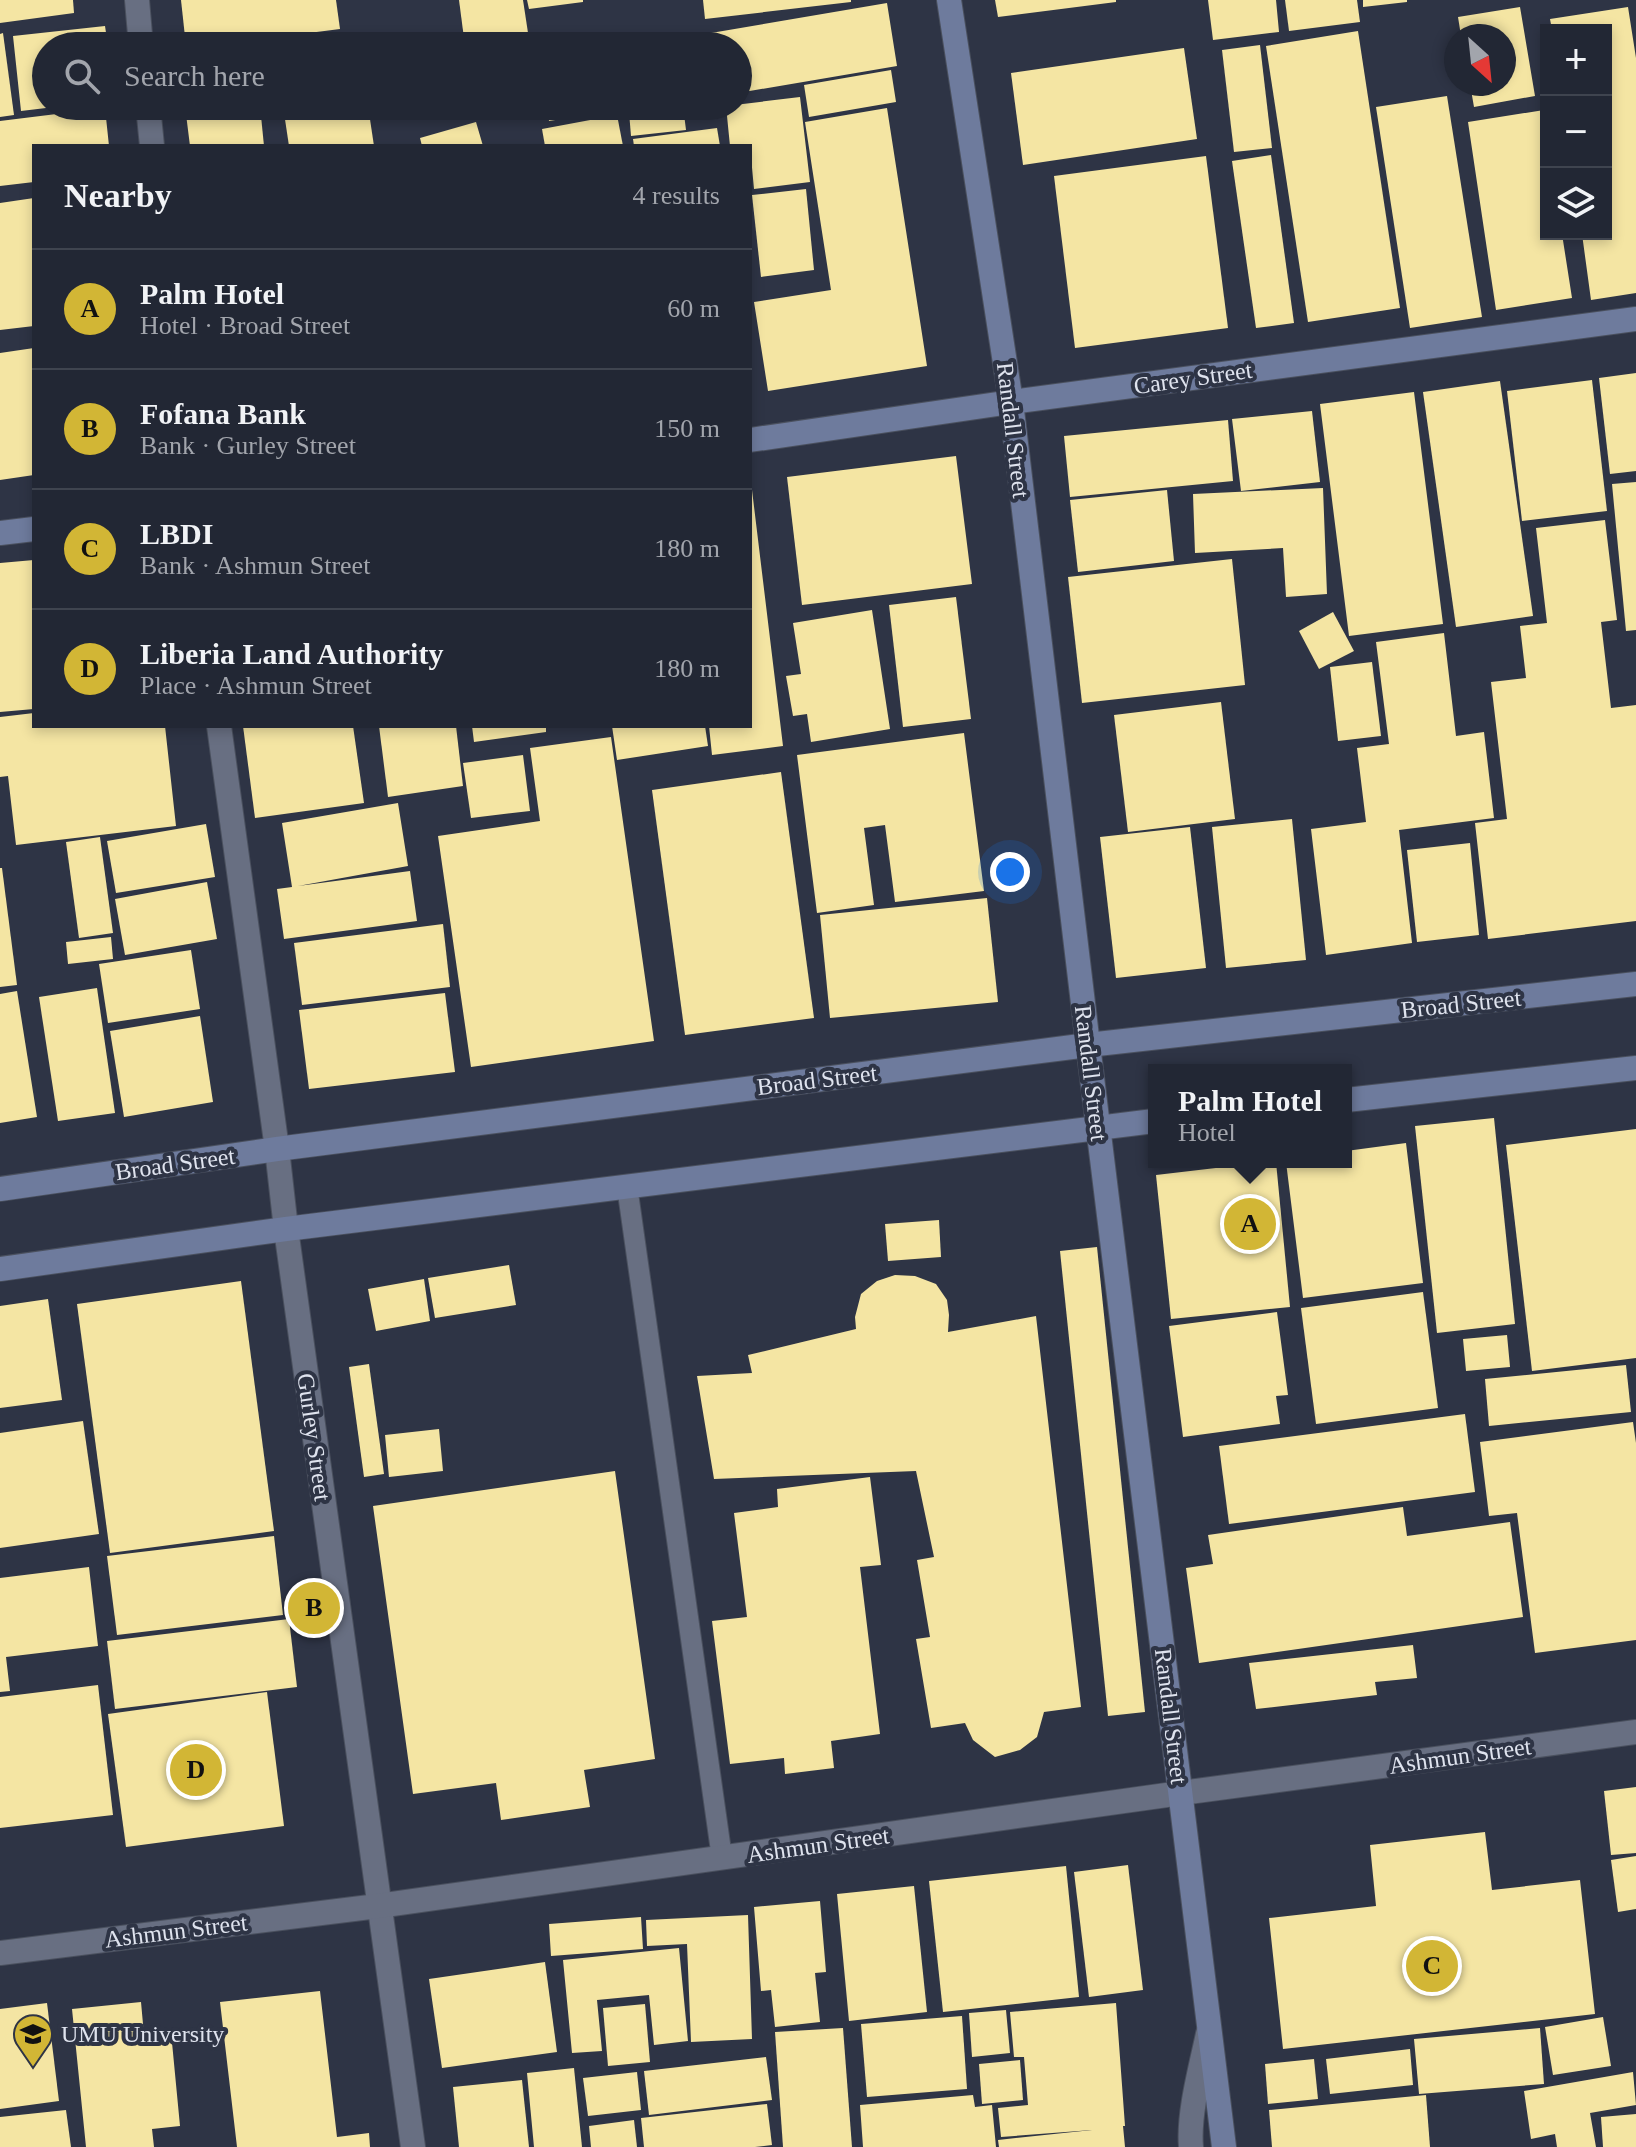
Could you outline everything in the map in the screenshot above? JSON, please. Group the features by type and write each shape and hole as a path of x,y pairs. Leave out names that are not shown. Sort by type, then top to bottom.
{"street":[{"path":"137,0 140,32"},
{"name":"Randall Street","path":"949,0 1011,402 1224,2147"},
{"path":"149,120 152,144"},
{"name":"Carey Street","path":"752,440 1636,319"},
{"path":"0,533 32,529"},
{"name":"Gurley Street","path":"219,728 413,2147"},
{"name":"Broad Street","path":"0,1189 277,1149 1088,1045 1636,984"},
{"path":"1352,1099 1636,1068"},
{"path":"0,1269 286,1229 1148,1122"},
{"name":"Ashmun Street","path":"0,1953 378,1906 1636,1732"},
{"path":"1191,2147 1198,2081 1209,2032"}],"lane":[{"path":"627,1186 722,1858"}],"building":[{"path":"0,0 73,0 74,13 0,23"},
{"path":"181,0 336,0 340,29 317,32 184,32"},
{"path":"459,0 523,0 528,32 463,32"},
{"path":"527,0 583,0 583,2 529,9"},
{"path":"703,0 851,0 851,2 705,19"},
{"path":"995,0 1116,0 1116,2 998,17"},
{"path":"1208,0 1276,0 1279,32 1213,40"},
{"path":"1285,0 1357,0 1360,22 1289,31"},
{"path":"1363,0 1407,0 1407,2 1363,7"},
{"path":"887,3 897,66 752,91 752,32 717,32"},
{"path":"1520,7 1535,96 1474,107 1472,96 1516,96 1516,24 1459,24 1458,17"},
{"path":"1628,7 1636,58 1636,293 1591,300 1583,240 1612,240 1612,24 1551,24 1550,19"},
{"path":"105,26 106,32 50,32"},
{"path":"1358,31 1400,308 1308,322 1266,46"},
{"path":"3,33 14,115 0,117 0,34"},
{"path":"32,34 32,110 21,111 13,36"},
{"path":"1260,45 1272,148 1234,152 1222,50"},
{"path":"1184,48 1197,139 1023,165 1011,73"},
{"path":"891,70 896,102 809,117 804,85"},
{"path":"1447,96 1482,317 1410,328 1376,107"},
{"path":"800,97 810,182 754,189 752,144 730,144 727,120 752,120 752,103"},
{"path":"887,108 927,366 768,391 754,302 831,290 805,122"},
{"path":"1540,111 1540,240 1563,240 1572,298 1496,310 1468,122"},
{"path":"32,117 32,120 106,120 109,144 32,144 32,182 0,186 0,121"},
{"path":"187,120 261,120 264,144 190,144"},
{"path":"285,120 370,120 374,144 289,144"},
{"path":"590,120 618,120 623,144 545,144 542,129"},
{"path":"630,120 685,120 686,130 631,136"},
{"path":"476,122 482,144 422,144 420,138"},
{"path":"717,128 720,144 634,144 633,139"},
{"path":"1271,155 1294,323 1256,328 1232,161"},
{"path":"1206,156 1228,328 1075,348 1054,176"},
{"path":"806,189 814,270 761,277 752,195"},
{"path":"32,198 32,326 0,330 0,203"},
{"path":"32,348 32,475 0,480 0,353"},
{"path":"1636,373 1636,471 1610,474 1599,378"},
{"path":"1592,380 1607,511 1522,521 1507,391"},
{"path":"1500,381 1533,616 1456,627 1423,392"},
{"path":"1414,392 1443,624 1349,636 1320,404"},
{"path":"1312,411 1320,482 1241,491 1232,419"},
{"path":"1228,420 1233,481 1070,497 1064,436"},
{"path":"956,456 972,584 802,605 787,477"},
{"path":"1636,482 1636,630 1626,631 1612,484"},
{"path":"1323,488 1327,594 1286,597 1283,548 1195,553 1193,494"},
{"path":"752,490 783,746 712,755 709,728 752,728"},
{"path":"1167,490 1174,561 1078,572 1070,500"},
{"path":"1605,520 1617,620 1601,622 1611,708 1636,705 1636,921 1488,939 1475,823 1507,819 1491,682 1526,678 1520,626 1547,623 1536,528"},
{"path":"1232,559 1245,685 1082,703 1068,577"},
{"path":"32,560 32,709 0,712 0,563"},
{"path":"956,597 971,719 903,727 889,605"},
{"path":"872,610 890,729 811,742 807,714 793,716 786,676 801,674 793,623"},
{"path":"1333,612 1354,651 1319,669 1299,631"},
{"path":"1444,633 1456,736 1484,732 1494,818 1399,830 1412,943 1326,955 1311,829 1366,822 1357,748 1389,744 1376,642"},
{"path":"1372,662 1381,736 1338,741 1330,667"},
{"path":"1221,702 1235,819 1128,832 1114,715"},
{"path":"32,713 32,728 165,728 176,826 16,845 8,776 0,777 0,717"},
{"path":"243,728 353,728 364,803 255,818"},
{"path":"379,728 456,728 463,786 388,797"},
{"path":"472,728 546,728 546,732 474,742"},
{"path":"612,728 705,728 708,746 617,760"},
{"path":"964,733 984,891 895,902 885,825 864,828 874,905 817,913 797,755"},
{"path":"611,737 654,1041 471,1067 438,836 540,821 530,748"},
{"path":"523,755 530,811 471,818 463,763"},
{"path":"781,772 814,1018 685,1035 652,790"},
{"path":"398,803 408,866 298,886 410,871 417,921 284,939 277,889 292,887 282,823"},
{"path":"1292,819 1306,960 1226,968 1212,827"},
{"path":"206,824 215,877 116,893 107,841"},
{"path":"1190,827 1206,968 1116,978 1100,837"},
{"path":"100,837 113,933 79,938 66,842"},
{"path":"1470,843 1479,935 1417,942 1407,850"},
{"path":"0,868 17,985 0,987"},
{"path":"207,882 217,939 125,955 115,899"},
{"path":"987,898 998,1002 830,1018 820,915"},
{"path":"443,924 450,987 302,1005 294,943"},
{"path":"111,937 113,959 68,964 66,942"},
{"path":"191,950 200,1009 108,1023 99,964"},
{"path":"97,988 115,1113 58,1121 39,997"},
{"path":"17,991 37,1117 0,1123 0,994"},
{"path":"445,993 455,1072 309,1089 299,1010"},
{"path":"200,1016 213,1102 124,1117 110,1031"},
{"path":"1494,1118 1515,1324 1437,1333 1415,1126"},
{"path":"1636,1129 1636,1358 1532,1371 1506,1145"},
{"path":"1406,1143 1423,1283 1303,1298 1287,1168 1352,1168 1352,1150"},
{"path":"1216,1168 1277,1168 1290,1307 1171,1319 1156,1175"},
{"path":"939,1220 941,1257 888,1261 885,1224"},
{"path":"1097,1247 1145,1712 1108,1716 1060,1251"},
{"path":"509,1265 516,1305 435,1318 428,1278"},
{"path":"895,1275 915,1276 936,1284 947,1300 948,1332 1036,1316 1081,1707 1044,1712 1037,1737 1020,1750 995,1757 973,1740 965,1723 931,1728 916,1639 930,1637 917,1560 934,1557 916,1471 714,1479 697,1376 752,1373 748,1355 856,1329 855,1317 861,1294 877,1281"},
{"path":"424,1279 430,1321 376,1331 368,1289"},
{"path":"241,1281 274,1531 110,1553 77,1304"},
{"path":"1423,1292 1438,1408 1316,1424 1301,1308"},
{"path":"48,1299 62,1400 0,1408 0,1306"},
{"path":"1277,1312 1288,1395 1276,1396 1280,1424 1183,1437 1169,1326"},
{"path":"1507,1335 1510,1367 1466,1371 1463,1339"},
{"path":"369,1364 384,1474 364,1477 349,1367"},
{"path":"1626,1365 1631,1412 1489,1426 1485,1379"},
{"path":"1465,1414 1475,1492 1229,1524 1219,1446"},
{"path":"83,1421 99,1534 0,1548 0,1433"},
{"path":"1633,1422 1636,1443 1636,1640 1535,1653 1517,1513 1489,1516 1480,1442"},
{"path":"439,1429 443,1471 389,1477 385,1435"},
{"path":"615,1471 655,1759 584,1770 590,1807 501,1820 496,1783 413,1794 373,1506"},
{"path":"870,1477 881,1565 860,1567 880,1734 831,1741 834,1768 785,1774 784,1758 730,1764 712,1621 747,1617 734,1513 778,1507 777,1489"},
{"path":"1403,1507 1407,1536 1510,1522 1523,1617 1199,1663 1186,1568 1213,1564 1208,1535"},
{"path":"274,1536 283,1615 117,1635 107,1556"},
{"path":"89,1567 98,1646 6,1657 10,1691 0,1692 0,1578"},
{"path":"289,1619 297,1687 115,1709 107,1641"},
{"path":"1413,1645 1417,1678 1375,1682 1377,1695 1256,1709 1249,1663"},
{"path":"98,1685 113,1815 0,1828 0,1697"},
{"path":"267,1692 284,1826 126,1847 108,1714"},
{"path":"1636,1787 1636,1853 1611,1855 1604,1791"},
{"path":"1485,1832 1492,1890 1580,1880 1595,2014 1283,2049 1269,1918 1376,1906 1370,1845"},
{"path":"1636,1856 1636,1909 1618,1912 1611,1860"},
{"path":"1128,1865 1143,1990 1089,1997 1074,1872"},
{"path":"1066,1866 1079,1997 943,2012 929,1881"},
{"path":"914,1886 927,2012 849,2021 837,1894"},
{"path":"820,1901 826,1972 815,1973 820,2022 775,2027 771,1990 761,1991 754,1907"},
{"path":"748,1915 752,2039 691,2042 687,1944 647,1946 646,1920"},
{"path":"641,1917 643,1949 551,1956 549,1924"},
{"path":"679,1948 688,2041 654,2045 649,1995 597,2000 602,2051 572,2053 563,1960"},
{"path":"545,1962 557,2052 442,2068 429,1979"},
{"path":"320,1991 337,2137 369,2133 370,2147 237,2147 220,2002"},
{"path":"141,2002 144,2035 171,2032 180,2126 152,2129 154,2147 86,2147 72,2009"},
{"path":"47,2003 59,2101 0,2109 0,2009"},
{"path":"1116,2003 1125,2147 999,2147 998,2140 1092,2130 1001,2137 998,2108 1028,2105 1024,2057 1014,2057 1010,2012"},
{"path":"645,2004 650,2062 608,2066 603,2008"},
{"path":"1006,2010 1010,2053 972,2057 969,2013"},
{"path":"962,2016 967,2089 867,2097 861,2024"},
{"path":"1603,2017 1611,2066 1553,2075 1545,2027"},
{"path":"843,2028 852,2147 783,2147 775,2032"},
{"path":"1540,2028 1544,2084 1419,2094 1414,2039"},
{"path":"1410,2049 1413,2085 1330,2094 1326,2059"},
{"path":"766,2057 772,2100 649,2115 644,2071"},
{"path":"1314,2059 1318,2099 1268,2104 1265,2064"},
{"path":"1020,2060 1023,2100 982,2104 979,2064"},
{"path":"574,2068 582,2147 534,2147 527,2073"},
{"path":"637,2072 641,2110 588,2116 583,2078"},
{"path":"1633,2072 1636,2105 1590,2113 1596,2147 1557,2147 1555,2134 1531,2139 1524,2091"},
{"path":"522,2080 529,2147 459,2147 453,2087"},
{"path":"973,2095 975,2107 992,2105 996,2147 863,2147 860,2105"},
{"path":"1426,2095 1430,2147 1272,2147 1269,2110"},
{"path":"767,2104 772,2145 644,2147 641,2118"},
{"path":"66,2110 71,2147 0,2147 0,2117"},
{"path":"1636,2114 1636,2147 1603,2147 1601,2117"},
{"path":"634,2120 637,2147 591,2147 589,2126"}],"place":[{"name":"Palm Hotel","path":"1250,1224"},
{"name":"Fofana Bank","path":"314,1608"},
{"name":"Liberia Land Authority","path":"196,1770"},
{"name":"LBDI","path":"1432,1966"},
{"name":"UMU University","path":"33,2068"}]}
